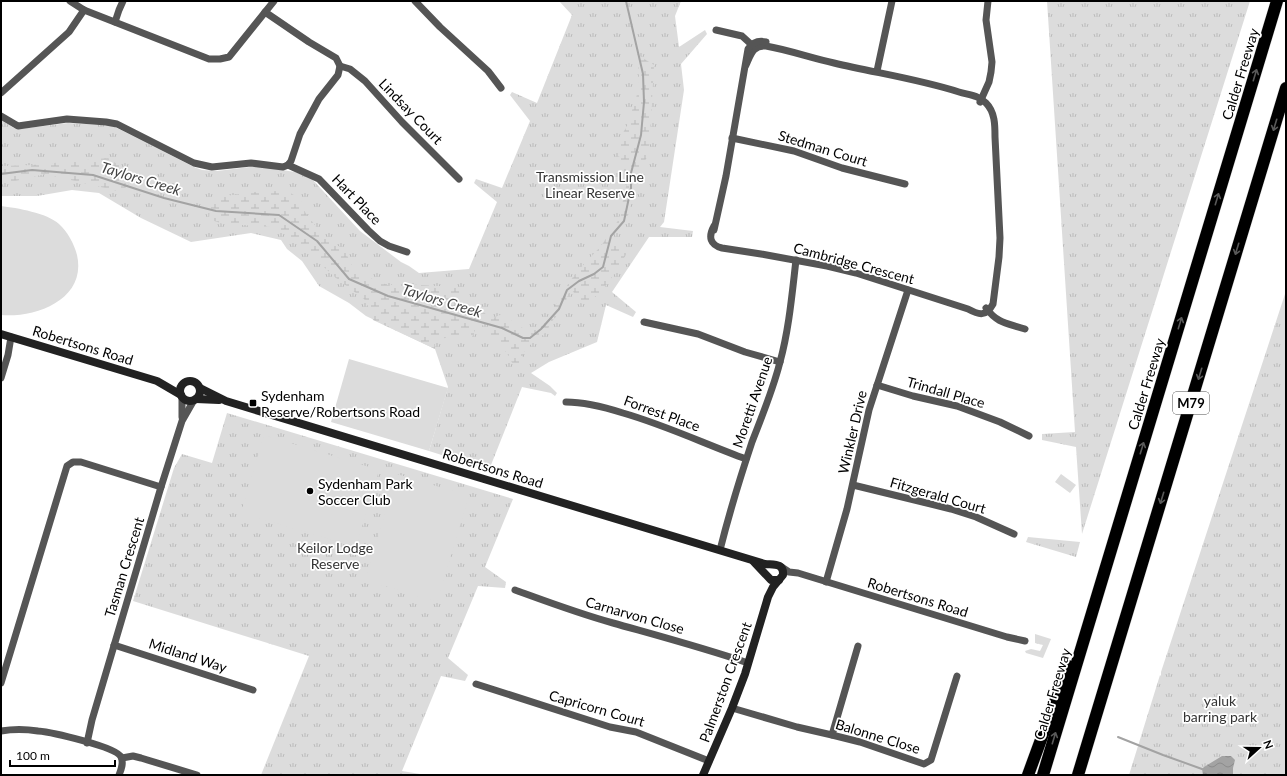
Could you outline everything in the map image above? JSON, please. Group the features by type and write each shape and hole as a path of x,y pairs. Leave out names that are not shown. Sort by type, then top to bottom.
{"highway":[{"name":"Calder Freeway","path":"1043,775 1277,1"},
{"name":"M79","path":"1078,775 1286,88"},
{"path":"1028,775 1037,747 1075,647 1131,485"},
{"path":"1083,775 1096,718"}],"street":[{"path":"70,1 84,10 115,22 209,58 220,59 229,57 274,1"},
{"path":"115,22 123,1"},
{"path":"415,1 440,27 488,71 501,88"},
{"path":"877,71 892,1"},
{"path":"980,101 989,82 992,67 986,20 988,1"},
{"path":"1,93 69,32 84,10"},
{"name":"Lindsay Court","path":"265,12 309,42 336,58 340,66 350,69 364,81 402,122 459,179"},
{"path":"716,30 738,34 746,38 753,46 763,45 819,60 918,80 963,93 980,101 989,114 995,137 1000,238 994,293 987,309 998,320 1025,329"},
{"name":"Cambridge Crescent","path":"753,46 746,64 726,176 714,226 715,242 732,249 796,260 856,273 968,309 987,309"},
{"path":"1,116 18,126 67,119 117,124 194,163 203,166 220,167 251,163 278,167 288,164 291,161 300,134 319,99 338,75 340,66"},
{"name":"Stedman Court","path":"732,138 794,151 842,168 905,184"},
{"name":"Hart Place","path":"288,164 320,179 376,237 389,246 407,252"},
{"name":"Moretti Avenue","path":"720,550 729,514 746,459 771,394 780,362 787,332 796,260"},
{"name":"Winkler Drive","path":"826,582 853,485 869,410 908,290"},
{"path":"644,322 698,334 751,354 780,362"},
{"name":"Robertsons Road","path":"1,334 157,381 184,383"},
{"path":"1,378 8,355 12,349 14,338"},
{"name":"Robertsons Road","path":"157,381 182,396"},
{"path":"193,382 200,388 199,394 195,400 188,401 182,396 181,388 184,383 193,382"},
{"name":"Trindall Place","path":"877,385 913,396 957,406 1000,422 1029,436"},
{"name":"Robertsons Road","path":"200,388 226,401 765,564 776,565 789,572 804,575 1007,637 1025,641"},
{"name":"Tasman Crescent","path":"182,396 182,421"},
{"name":"Robertsons Road","path":"195,400 226,401"},
{"name":"Tasman Crescent","path":"85,742 161,486 182,421 195,400"},
{"name":"Forrest Place","path":"566,402 577,402 607,408 634,416 664,426 746,459"},
{"path":"1,683 67,466 73,462 81,462 161,486"},
{"name":"Fitzgerald Court","path":"853,485 951,509 976,517 1014,534"},
{"name":"Robertsons Road","path":"752,560 768,576"},
{"path":"780,579 784,572 776,565 768,567 768,576 774,581 804,575"},
{"name":"Palmerston Crescent","path":"768,576 768,597"},
{"name":"Palmerston Crescent","path":"703,775 732,708 748,663 768,597 773,587 780,579"},
{"name":"Carnarvon Close","path":"515,590 564,608 662,636 748,663"},
{"name":"Midland Way","path":"114,645 254,690"},
{"path":"832,735 858,646"},
{"name":"Balonne Close","path":"732,708 797,727 860,742 921,763 927,763 931,760 957,676"},
{"name":"Capricorn Court","path":"476,684 610,727 636,732 709,761"},
{"path":"1,731 15,729 38,731 64,736 110,749 118,753 122,758 123,763 119,775"},
{"path":"122,758 133,756 197,775"}],"green space":[{"name":"Transmission Line Linear Reserve","path":"559,1 681,1 675,16 679,47 705,30 707,34 681,64 684,90 664,222 660,227 693,231 692,237 649,237 612,292 636,312 633,317 606,305 597,342 549,362 531,373 550,386 557,393 555,396 551,393 522,387 489,470 429,451 448,387 435,349 366,316 349,303 319,286 302,261 287,249 281,240 251,233 191,242 141,218 99,193 72,190 37,196 1,196 1,120 14,128 20,129 68,123 112,126 202,170 217,171 257,166 295,172 312,179 360,231 401,262 419,273 469,269 497,202 474,183 476,179 502,188 530,121 510,95 512,92 537,103 572,15"},
{"path":"1047,1 1250,1 1082,534 1076,447 1042,440 1042,434 1075,432"},
{"path":"638,55 654,65 649,154 643,164 633,175 630,212 611,236 608,243 629,250 603,289 590,300 582,304 572,290 567,296 562,311 553,320 543,335 526,349 521,363 517,365 513,364 507,353 490,334 491,319 502,314 520,327 531,331 542,324 551,313 575,274 601,246 619,219 627,182 619,156 619,139 626,128 636,99 639,82"},
{"path":"108,158 135,176 122,192 45,174 7,183 1,183 1,166 32,165"},
{"path":"253,192 289,192 297,197 303,204 305,212 320,232 345,251 355,272 390,286 396,281 420,285 457,287 462,293 460,302 456,308 485,313 488,319 486,325 477,326 472,337 452,337 438,340 435,343 435,349 373,320 371,312 364,299 336,278 283,232 271,227 223,224 209,219 211,198"},
{"path":"1,206 40,214 54,220 70,238 77,255 78,270 74,283 67,294 56,303 29,313 1,315"},
{"name":"yaluk barring park","path":"1286,291 1286,775 1129,775 1160,675 1161,676 1161,672"},
{"path":"349,359 448,388 429,451 331,422"},
{"name":"Keilor Lodge Reserve","path":"227,413 513,499 485,567 506,582 505,588 478,586 448,658 468,675 465,681 441,676 402,771 426,775 261,775 309,656 133,601 174,468 182,454 212,463"},
{"name":"Sydenham Park Soccer Club","path":"264,435 379,470 356,547 241,513"},
{"path":"397,474 469,496 437,602 365,580"},
{"path":"1061,474 1076,485 1070,493 1055,482"},
{"path":"1028,537 1080,542 1076,557 1026,542"},
{"path":"1035,634 1051,639 1043,658 1026,653 1025,651 1031,649 1040,651 1043,645 1035,643"}],"water":[{"path":"1222,756 1231,756 1235,760 1233,775 1203,775 1202,769 1204,767"}],"waterway":[{"name":"Taylors Creek","path":"1,174 32,170 93,175 164,198 216,211 279,215 317,241 349,279 388,296 502,328 523,338 530,338 541,329 559,309 567,290 603,267 611,236 624,221 631,188 631,173 641,135 644,102 643,74 626,1"},
{"path":"1118,737 1202,769"}],"place":[{"name":"Sydenham Reserve/Robertsons Road","path":"253,403"},
{"name":"Sydenham Park Soccer Club","path":"310,491"}]}
